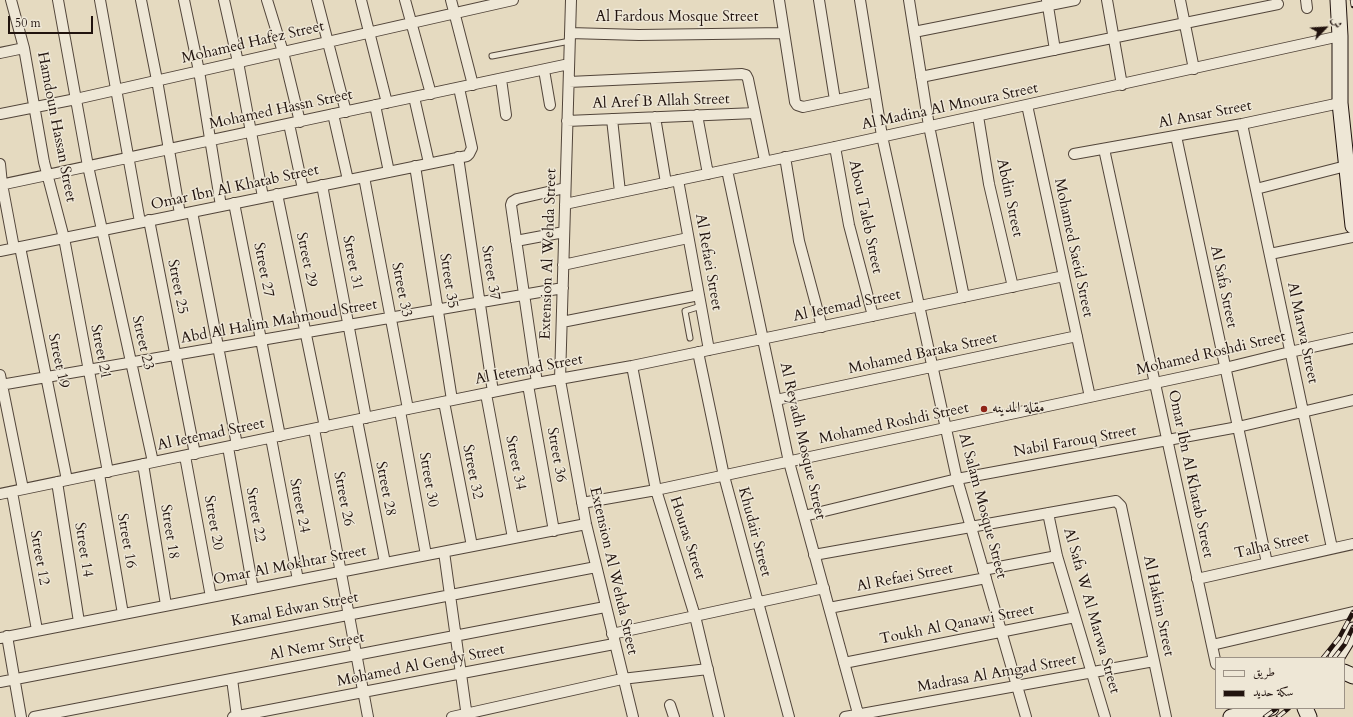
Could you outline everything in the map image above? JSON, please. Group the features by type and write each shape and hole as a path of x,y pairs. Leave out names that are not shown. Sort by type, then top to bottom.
{"street":[{"name":"Hamdoun Hassan Street","path":"11,0 24,48 44,162 64,238"},
{"name":"Street 23","path":"58,0 88,166 132,363 148,463"},
{"name":"Street 25","path":"100,0 128,158 145,221 175,355 190,455"},
{"path":"141,0 157,80 180,214"},
{"path":"184,0 199,71 221,206"},
{"path":"224,0 238,62 263,197"},
{"path":"267,0 283,52 295,123 303,189"},
{"path":"317,0 346,112"},
{"path":"361,0 387,103"},
{"path":"405,0 431,94"},
{"path":"451,0 473,85"},
{"name":"Mohamed Hafez Street","path":"0,114 76,99 329,42 455,13 493,2 513,0"},
{"name":"Extension Al Wehda Street","path":"571,0 560,380 586,524 622,679 633,717"},
{"path":"779,0 795,102 797,105 803,106 875,92"},
{"path":"819,0 835,100"},
{"name":"Al Salam Mosque Street","path":"860,0 882,136 957,479 1026,717"},
{"path":"910,0 929,126 964,297"},
{"path":"914,32 1047,3 1075,0"},
{"path":"1107,0 1122,85"},
{"path":"1180,0 1194,69"},
{"path":"1338,0 1340,36 1340,104 1353,226"},
{"path":"1047,3 1055,50"},
{"path":"921,77 1185,23 1249,5 1278,4"},
{"name":"Al Fardous Mosque Street","path":"570,37 784,33"},
{"name":"Al Madina Al Mnoura Street","path":"565,204 1122,85 1340,36"},
{"path":"0,53 24,48"},
{"name":"Mohamed Hassn Street","path":"1,185 569,64"},
{"path":"544,70 550,105"},
{"path":"569,82 746,75 765,162"},
{"path":"501,79 506,115"},
{"name":"Omar Ibn Al Khatab Street","path":"0,251 467,156 472,148 459,88"},
{"path":"414,97 429,164"},
{"name":"Al Ansar Street","path":"1074,154 1242,124 1340,104"},
{"name":"Mohamed Saeid Street","path":"1028,105 1090,397"},
{"path":"375,106 389,172"},
{"name":"Al Aref B Allah Street","path":"568,121 755,113"},
{"path":"333,114 348,180"},
{"path":"697,115 708,174"},
{"name":"Abdin Street","path":"978,116 989,184 1014,286"},
{"path":"655,117 666,183"},
{"path":"612,119 620,192"},
{"name":"Al Marwa Street","path":"1242,124 1332,548"},
{"name":"Al Safa Street","path":"1176,136 1267,563"},
{"name":"Abou Taleb Street","path":"835,147 849,225 873,316"},
{"name":"Omar Ibn Al Khatab Street","path":"1104,149 1215,660"},
{"path":"785,157 799,241 822,327"},
{"name":"Street 37","path":"458,158 480,302 490,393"},
{"name":"Street 19","path":"0,164 1,185 17,247 67,480"},
{"name":"Street 35","path":"415,166 438,310 448,401"},
{"path":"1256,189 1346,166"},
{"name":"Al Reyadh Mosque Street","path":"727,170 789,462 859,716"},
{"name":"Street 33","path":"364,177 391,318 404,410"},
{"name":"Al Refaei Street","path":"678,180 709,350"},
{"name":"Street 31","path":"322,185 348,325 361,419"},
{"name":"Street 36","path":"554,530 533,384 524,295 511,208 512,202 516,199 565,188"},
{"name":"Street 29","path":"277,194 325,427"},
{"name":"Street 27","path":"234,203 261,340 275,437"},
{"name":"Street 22","path":"192,212 218,348 253,589"},
{"path":"516,241 564,232"},
{"path":"1270,254 1353,237"},
{"name":"Street 21","path":"64,238 89,370 104,473"},
{"path":"563,265 688,238"},
{"name":"Al Ietemad Street","path":"0,494 448,401 632,366 1064,276"},
{"name":"Abd Al Halim Mahmoud Street","path":"1,382 46,377 132,363 563,288"},
{"path":"562,322 699,295"},
{"name":"Mohamed Baraka Street","path":"776,400 1077,336"},
{"name":"Mohamed Roshdi Street","path":"582,503 724,476 1225,368 1353,338"},
{"name":"Khudair Street","path":"698,352 724,476 789,717"},
{"name":"Houras Street","path":"632,366 656,490 695,616 719,717"},
{"path":"1,382 23,490"},
{"name":"Street 34","path":"490,393 514,538"},
{"name":"Nabil Farouq Street","path":"804,516 957,479 1238,427 1353,400"},
{"name":"Street 32","path":"448,401 472,546"},
{"name":"Street 30","path":"404,410 426,555"},
{"name":"Street 28","path":"361,419 385,563"},
{"name":"Street 26","path":"314,429 368,717"},
{"name":"Street 24","path":"275,437 298,580"},
{"name":"Street 20","path":"190,455 211,597"},
{"name":"Street 18","path":"148,463 166,605"},
{"name":"Street 16","path":"104,473 123,614"},
{"name":"Street 14","path":"57,482 79,622"},
{"name":"Street 12","path":"12,492 37,630"},
{"name":"Al Hakim Street","path":"1048,513 1114,500 1121,506 1166,717"},
{"path":"814,555 1048,513"},
{"name":"Al Safa W Al Marwa Street","path":"1048,513 1057,556 1105,717"},
{"name":"Omar Al Mokhtar Street","path":"4,637 586,524"},
{"name":"Talha Street","path":"1198,579 1353,544"},
{"path":"444,552 466,715"},
{"name":"Al Refaei Street","path":"829,608 984,574 1057,556"},
{"name":"Kamal Edwan Street","path":"0,682 596,567"},
{"name":"Mohamed Al Gendy Street","path":"236,717 461,673 613,639 695,616 824,588"},
{"name":"Al Nemr Street","path":"34,717 605,607"},
{"path":"1212,646 1353,612"},
{"name":"Toukh Al Qanawi Street","path":"844,663 1076,617"},
{"path":"1337,657 1353,630"},
{"path":"4,637 21,717"},
{"name":"Madrasa Al Amgad Street","path":"845,717 859,716 1154,660"},
{"path":"452,717 622,679 708,669"},
{"path":"232,679 236,717"},
{"path":"670,705 674,717"},
{"path":"1231,717 1267,709"}],"lane":[{"path":"492,56 570,37"},
{"path":"690,338 684,311 701,306"}],"railway":[{"path":"1352,0 1353,6"},
{"path":"1324,657 1339,638 1353,612"},
{"path":"1335,657 1345,644 1353,627"},
{"path":"1265,717 1276,709"},
{"path":"1278,717 1288,709"}],"place":[{"name":"مقلة المدينه","path":"984,409"}]}
